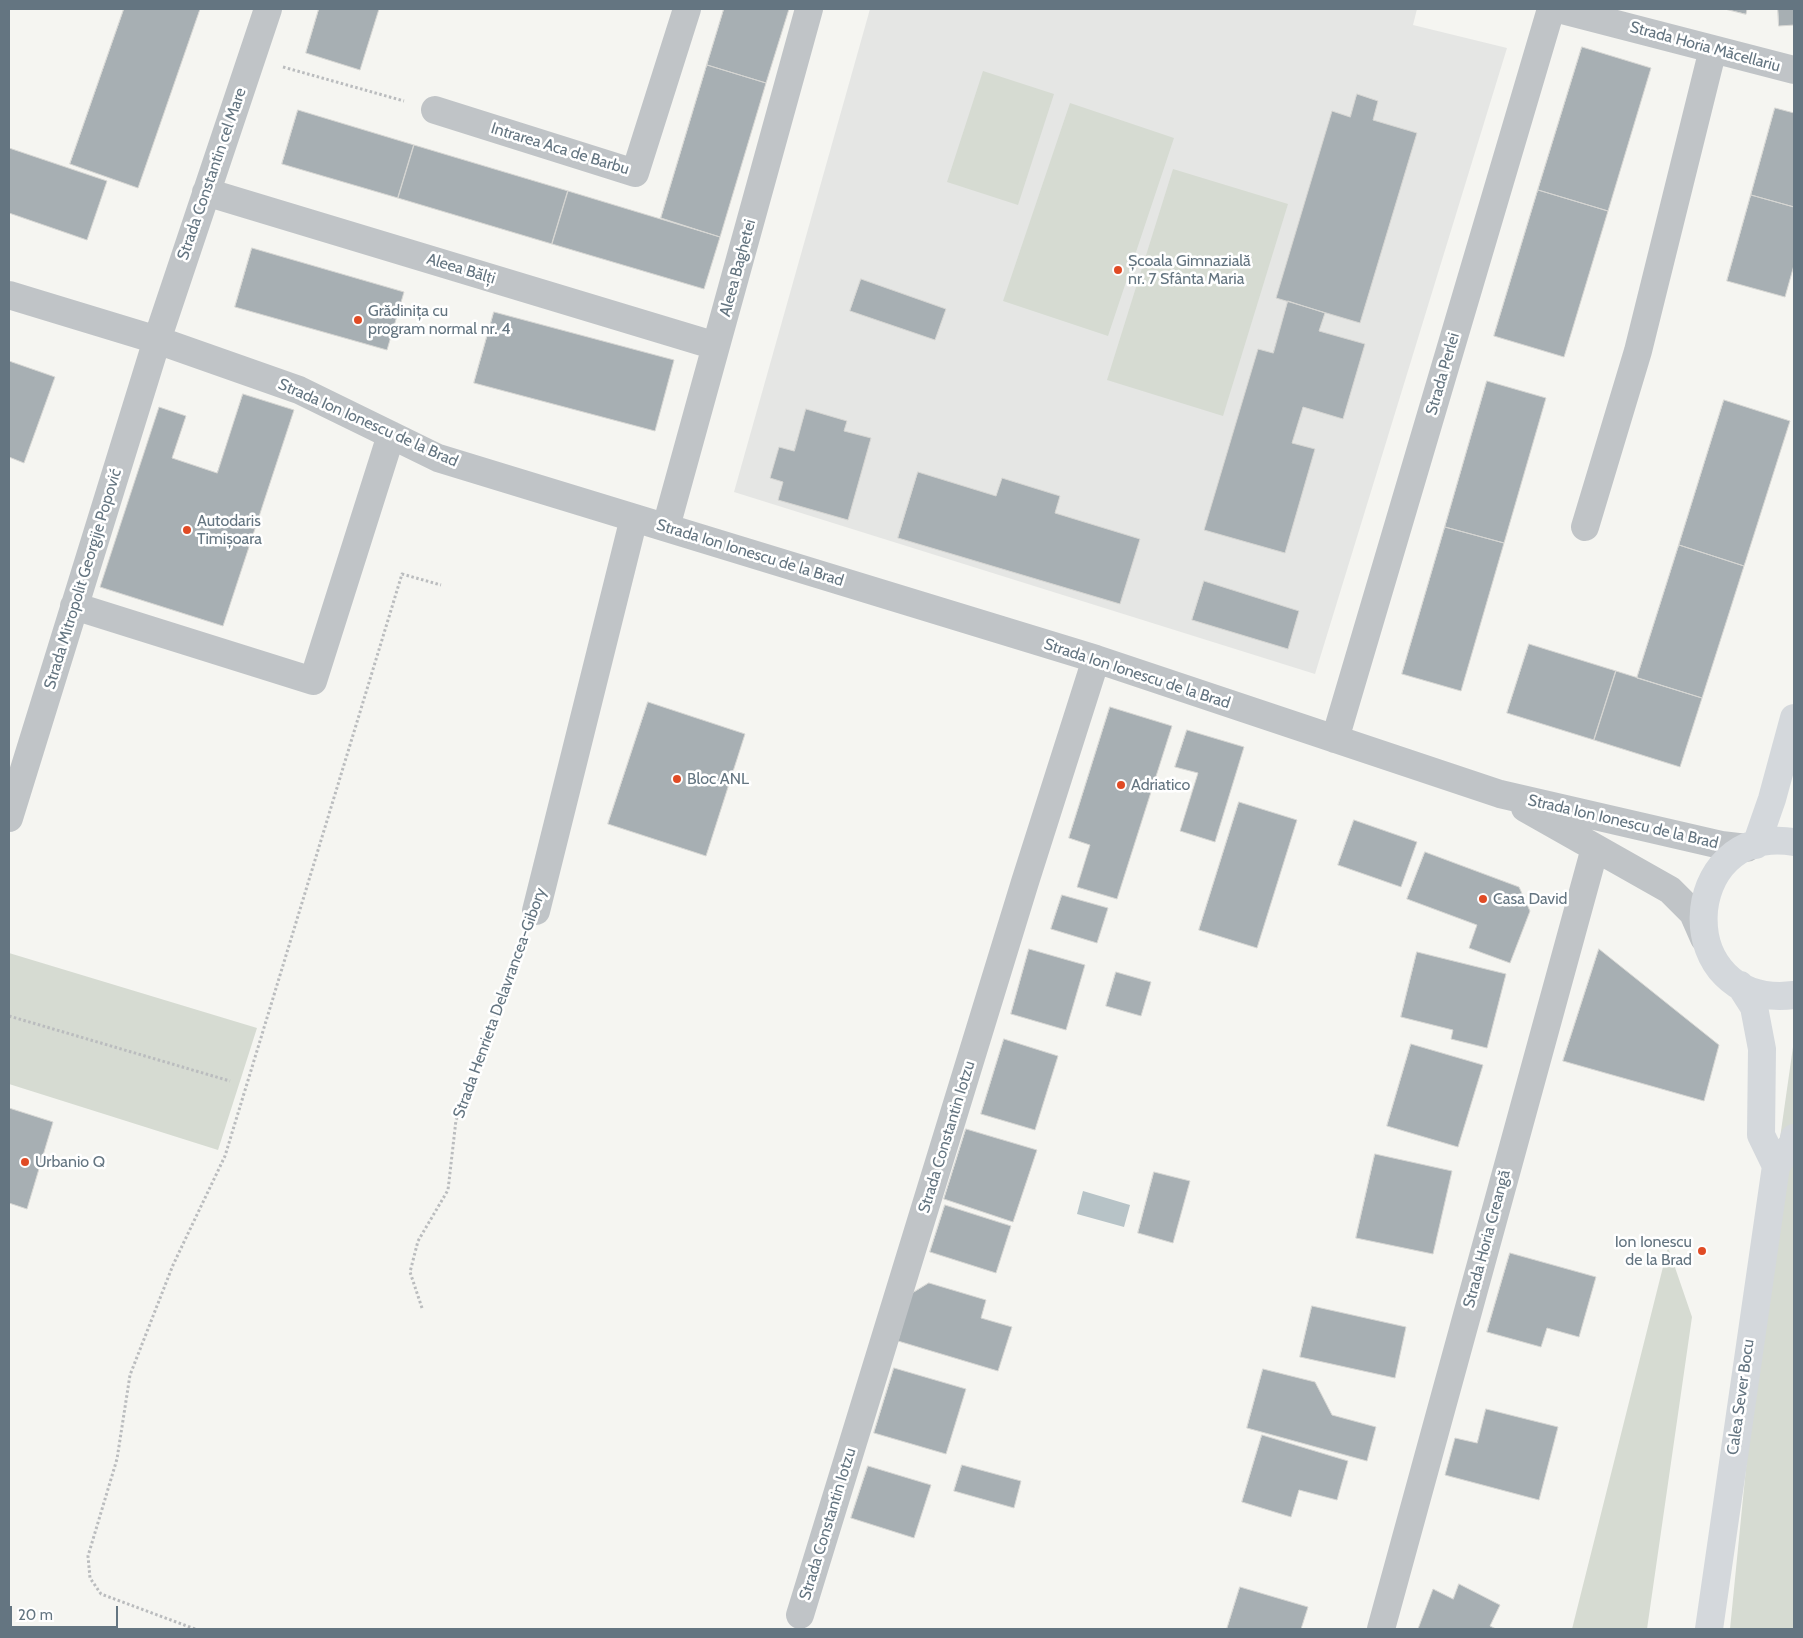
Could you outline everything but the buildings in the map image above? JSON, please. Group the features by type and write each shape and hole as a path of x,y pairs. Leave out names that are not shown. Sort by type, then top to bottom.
{"main road":[{"path":"1751,847 1772,800 1794,718"},
{"path":"1794,842 1784,841 1751,847 1724,865 1711,882 1703,909 1704,938 1724,973 1752,991 1773,996 1794,995"},
{"path":"1740,985 1754,1007 1762,1049 1761,1135 1776,1166"},
{"name":"Calea Sever Bocu","path":"1709,1629 1776,1166 1793,1143 1794,1138"}],"street":[{"name":"Strada Constantin cel Mare","path":"157,340 268,9"},
{"name":"Intrarea Aca de Barbu","path":"435,110 635,173 687,9"},
{"name":"Aleea Baghetei","path":"666,527 809,9"},
{"name":"Strada Perlei","path":"1335,739 1551,9"},
{"name":"Strada Horia Măcellariu","path":"1558,9 1794,70"},
{"path":"1585,527 1638,351 1713,49"},
{"name":"Aleea Bălți","path":"206,192 716,346"},
{"name":"Strada Ion Ionescu de la Brad","path":"9,295 157,340 299,390 438,458 1096,659 1500,794 1720,845 1751,847"},
{"name":"Strada Mitropolit Georgije Popović","path":"9,818 157,340"},
{"path":"74,606 313,681 391,435"},
{"name":"Strada Henrieta Delavrancea-Gibory","path":"536,911 634,518"},
{"name":"Strada Constantin Iotzu","path":"800,1615 1025,882 1096,659"},
{"name":"Strada Ion Ionescu de la Brad","path":"1500,794 1676,895 1692,913 1704,938"},
{"name":"Strada Horia Creangă","path":"1381,1629 1595,848"}],"path":[{"path":"251,58 435,110"},
{"path":"194,1629 101,1594 90,1578 88,1556 117,1459 130,1375 173,1265 225,1156 402,574 441,585"},
{"name":"Strada Henrieta Delavrancea-Gibory","path":"422,1308 410,1272 418,1241 448,1190 456,1120 489,1028 536,911"},
{"path":"9,1016 230,1081"}],"shaded area":[{"name":"Școala Gimnazială nr. 7 Sfânta Maria","path":"870,9 1417,9 1413,25 1507,48 1315,674 734,492"},
{"path":"983,71 1054,94 1018,205 947,182"},
{"path":"1070,103 1174,138 1108,336 1003,301"},
{"path":"1173,169 1288,204 1223,416 1107,380"},
{"path":"9,953 257,1028 218,1150 9,1084"},
{"path":"1794,1040 1794,1629 1730,1629 1776,1166"},
{"path":"1083,1191 1130,1205 1124,1227 1077,1214"},
{"path":"1668,1247 1692,1317 1647,1629 1572,1629"}],"place":[{"name":"Școala Gimnazială nr. 7 Sfânta Maria","path":"1118,270"},
{"name":"Grădinița cu program normal nr. 4","path":"358,320"},
{"name":"Autodaris Timișoara","path":"187,530"},
{"name":"Bloc ANL","path":"677,779"},
{"name":"Adriatico","path":"1121,785"},
{"name":"Casa David","path":"1483,899"},
{"name":"Urbanio Q","path":"25,1162"},
{"name":"Ion Ionescu de la Brad","path":"1702,1251"}]}
